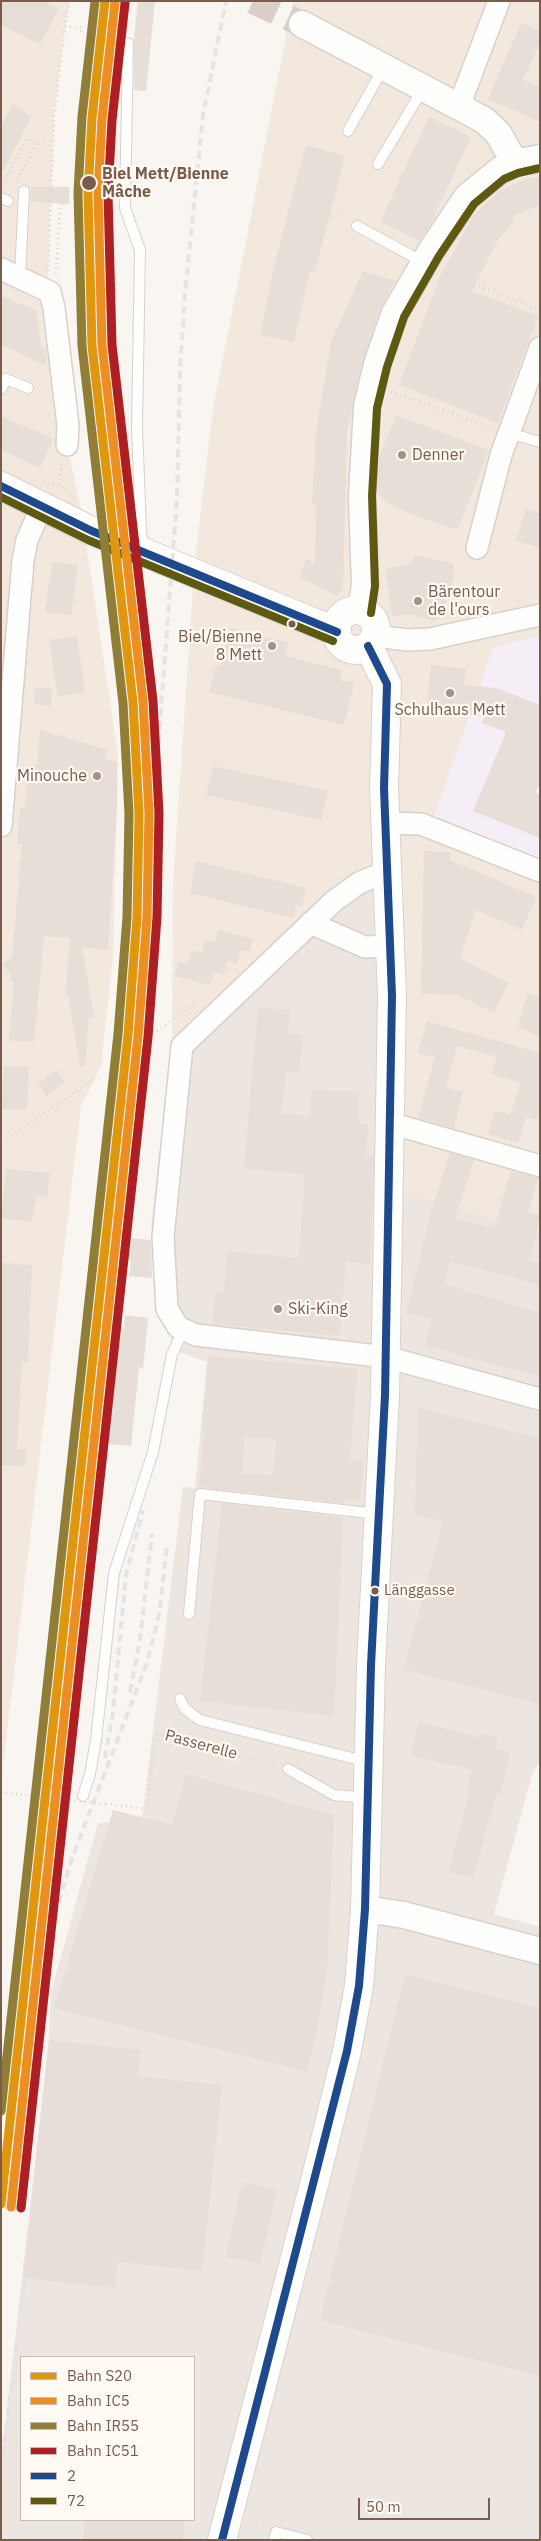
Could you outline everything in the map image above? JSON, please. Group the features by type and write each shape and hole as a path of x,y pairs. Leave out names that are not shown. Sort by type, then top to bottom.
{"main road":[{"path":"1,486 53,493 92,531 337,632"},
{"path":"222,2540 261,2394 347,2051 359,1986 365,1909 378,1514 386,1357 392,996 387,823 384,788 387,684 371,641 373,620 361,611 349,612 344,615 337,625 338,638 348,648 354,650 371,641"}],"street":[{"path":"459,106 499,1"},
{"path":"302,24 484,120 498,133 515,163"},
{"path":"361,611 365,585 362,496 368,407 376,364 395,313 423,262 468,197 486,180 515,163 540,158"},
{"path":"11,274 52,300 68,425 67,445"},
{"path":"477,548 509,433 540,348"},
{"path":"1,826 8,679 24,561 28,540 53,493"},
{"path":"371,641 430,639 540,615"},
{"path":"387,823 421,824 540,871"},
{"path":"389,875 373,877 359,883 334,901 182,1046 163,1254 166,1309 174,1323 184,1332 196,1335 386,1357 540,1399"},
{"path":"310,923 364,948 390,946"},
{"path":"390,1123 540,1166"},
{"path":"365,1909 404,1915 540,1951"}],"lane":[{"path":"128,43 125,208 140,250 137,427 141,530 144,552"},
{"path":"348,131 374,62"},
{"path":"378,164 424,87"},
{"path":"11,274 24,191"},
{"path":"357,226 423,262"},
{"path":"1,389 6,379 28,388"},
{"path":"509,433 540,442"},
{"path":"83,1796 90,1774 96,1740 114,1573 153,1452 172,1354 184,1332"},
{"path":"189,1614 200,1494 378,1514"},
{"path":"180,1698 185,1709 200,1720 369,1763"},
{"path":"288,1769 334,1795 368,1798"},
{"path":"274,2540 276,2532 307,2540"}],"path":[{"path":"52,300 49,220 52,147 64,26 70,1"},
{"path":"64,26 82,28 81,35"},
{"path":"1,187 26,139 52,147"},
{"path":"5,200 38,143"},
{"path":"52,300 60,206 65,203"},
{"path":"104,205 108,255 116,285 114,299 107,303"},
{"path":"423,262 540,310"},
{"path":"373,386 509,433"},
{"path":"153,1034 205,998"},
{"path":"1,1138 14,1134 95,1078"},
{"name":"Passerelle","path":"1,1792 147,1809 155,1732 288,1769"}],"shaded area":[{"path":"1,1 70,1 54,114 48,274 67,445 81,510 118,755 113,955 101,1066 81,1106 1,1783"},
{"path":"293,1 540,1 540,1232 402,1191 376,873 172,1038 173,885 195,559 213,409"},
{"path":"540,636 540,858 434,817 493,647"},
{"path":"376,872 402,1191 540,1232 540,1761 532,1775 494,1914 540,1927 540,2540 1,2540 1,2463 49,2040 51,1992 98,1823 142,1820 183,1487 195,1488 207,1362 171,1349 172,1230 151,1227 172,1038"}],"building":[{"path":"1,1 44,1 59,9 40,44 1,25"},
{"path":"138,1 155,1 146,91 134,90 134,39"},
{"path":"521,23 540,31 540,43 523,80 540,87 540,122 488,99"},
{"path":"13,105 32,116 1,174 1,127"},
{"path":"429,117 471,137 430,225 420,241 380,222"},
{"path":"306,145 345,156 315,272 310,271 294,342 260,335 275,262"},
{"path":"529,178 540,178 540,205 511,217 514,223 499,238 472,291 538,316 498,423 399,385 439,279 472,217 500,190"},
{"path":"31,187 69,187 69,204 31,202"},
{"path":"363,271 395,281 381,308 363,359 347,431 343,589 337,595 299,578 306,559 315,563 316,504 312,504 316,432 331,342"},
{"path":"1,296 37,311 41,347 46,349 46,365 1,345"},
{"path":"396,415 489,450 457,530 389,504 377,492 379,458"},
{"path":"1,416 53,439 40,468 1,450"},
{"path":"526,509 540,514 540,548 516,541"},
{"name":"Bärentour de l'ours","path":"415,555 454,564 452,588 436,622 411,614 392,616 386,569 412,563"},
{"path":"52,562 78,565 71,615 45,612"},
{"path":"231,628 289,643 285,656 342,670 340,680 354,683 344,725 209,692 216,666 221,665"},
{"path":"77,636 85,692 58,697 49,640"},
{"path":"431,665 466,669 464,685 496,688 540,705 540,783 535,793 540,795 540,838 473,811 506,732 482,723 484,717 426,710"},
{"path":"35,687 52,689 51,706 34,704"},
{"path":"40,730 108,750 105,759 117,762 117,809 108,950 82,947 94,1017 89,1018 85,1066 80,1066 68,995 65,995 70,938 44,936 34,1042 9,1040 14,982 10,981 11,974 2,965 12,957 22,844 17,844 20,807 25,807 29,765 37,765"},
{"path":"213,766 328,791 321,820 206,795"},
{"path":"424,851 450,852 450,860 536,897 522,930 476,910 460,958 509,983 494,1013 458,995 421,994"},
{"path":"196,861 306,888 302,907 296,905 293,918 190,893"},
{"path":"218,930 253,939 249,952 240,950 237,964 227,961 224,974 214,972 210,985 175,976 179,962 188,964 191,950 202,953 205,940 215,942"},
{"path":"528,993 540,997 540,1037 518,1026"},
{"path":"258,1007 290,1010 288,1034 303,1035 299,1073 286,1072 281,1114 310,1116 312,1090 359,1092 359,1124 368,1124 366,1156 374,1156 370,1264 346,1262 339,1336 213,1324 215,1292 224,1293 227,1251 299,1258 305,1174 244,1169"},
{"path":"427,1021 540,1053 540,1109 536,1120 526,1117 518,1143 488,1134 495,1110 510,1115 521,1083 491,1074 497,1057 457,1046 446,1087 463,1092 454,1128 418,1118 435,1057 418,1053"},
{"path":"4,1066 29,1067 27,1110 2,1109"},
{"path":"56,1070 65,1082 46,1096 38,1084"},
{"path":"450,1153 474,1160 455,1218 494,1228 511,1171 538,1178 528,1212 540,1215 530,1261 540,1264 540,1285 450,1262 444,1284 540,1313 540,1376 425,1346 432,1320 406,1313 431,1212"},
{"path":"6,1169 50,1173 47,1197 36,1196 32,1222 1,1218"},
{"path":"128,1238 151,1240 152,1278 129,1276 131,1260 125,1260"},
{"path":"1,1263 32,1265 28,1363 22,1362 17,1449 26,1449 25,1466 1,1465"},
{"path":"125,1315 148,1318 143,1369 139,1368 131,1446 108,1444 120,1328 124,1329"},
{"path":"208,1356 357,1369 350,1460 364,1461 360,1501 344,1499 344,1503 199,1487 204,1434 202,1433","holes":["245,1437 276,1439 273,1476 242,1473"]},
{"path":"418,1407 540,1439 540,1705 404,1669 443,1521 415,1514"},
{"path":"222,1503 343,1517 334,1716 200,1701"},
{"path":"419,1722 480,1737 482,1733 498,1737 495,1748 510,1752 500,1795 496,1794 473,1878 448,1872 470,1790 467,1789 472,1770 411,1755"},
{"path":"186,1774 334,1815 327,1968 319,2022 307,2071 54,2008 113,1810 172,1825"},
{"path":"405,1974 540,2008 540,2376 320,2320"},
{"path":"49,2040 141,2050 138,2076 222,2085 202,2271 117,2262 115,2288 23,2278"},
{"path":"242,2182 277,2190 260,2264 226,2257"},
{"path":"85,2521 185,2521 183,2540 83,2540"}],"tunnel":[{"path":"253,1 302,24"}],"railway":[{"path":"112,1181 122,1114 140,1029 146,979 161,708 177,499 180,370 185,294 203,115 226,1"},
{"path":"105,1758 113,1712 126,1575 143,1510"},
{"path":"130,1692 140,1639 152,1534"},
{"path":"44,1979 55,1916 71,1861 147,1663 159,1615 167,1546"},
{"path":"1,2468 26,2272"}],"rail line":[{"name":"IR55","path":"1,2111 118,1034 127,917 129,814 123,703 82,346 78,193 82,117 95,1"},
{"name":"S20","path":"1,2204 128,1035 137,917 139,814 133,702 92,346 88,194 92,118 105,1"},
{"name":"IC5","path":"11,2207 138,1036 147,917 149,813 143,701 102,345 98,194 102,119 115,2"},
{"name":"IC51","path":"21,2208 148,1037 157,917 159,813 153,701 112,345 108,194 112,120 125,3"}],"transit line":[{"name":"72","path":"371,613 375,586 372,496 377,408 387,367 404,317 439,256 474,204 504,179 518,173 540,168"},
{"name":"2","path":"1,486 92,531 337,632"},
{"name":"72","path":"1,497 88,540 333,641"},
{"name":"2","path":"222,2540 347,2051 359,1986 365,1909 371,1665 385,1395 392,996 384,788 387,684 368,646"}],"place":[{"name":"Biel Mett/Bienne Mâche","path":"89,183"},
{"name":"Denner","path":"402,455"},
{"name":"Bärentour de l'ours","path":"418,601"},
{"name":"Biel/Bienne 8 Mett","path":"272,646"},
{"name":"Schulhaus Mett","path":"450,693"},
{"name":"Minouche","path":"97,776"},
{"name":"Ski-King","path":"278,1309"},
{"name":"Länggasse","path":"375,1591"}]}
